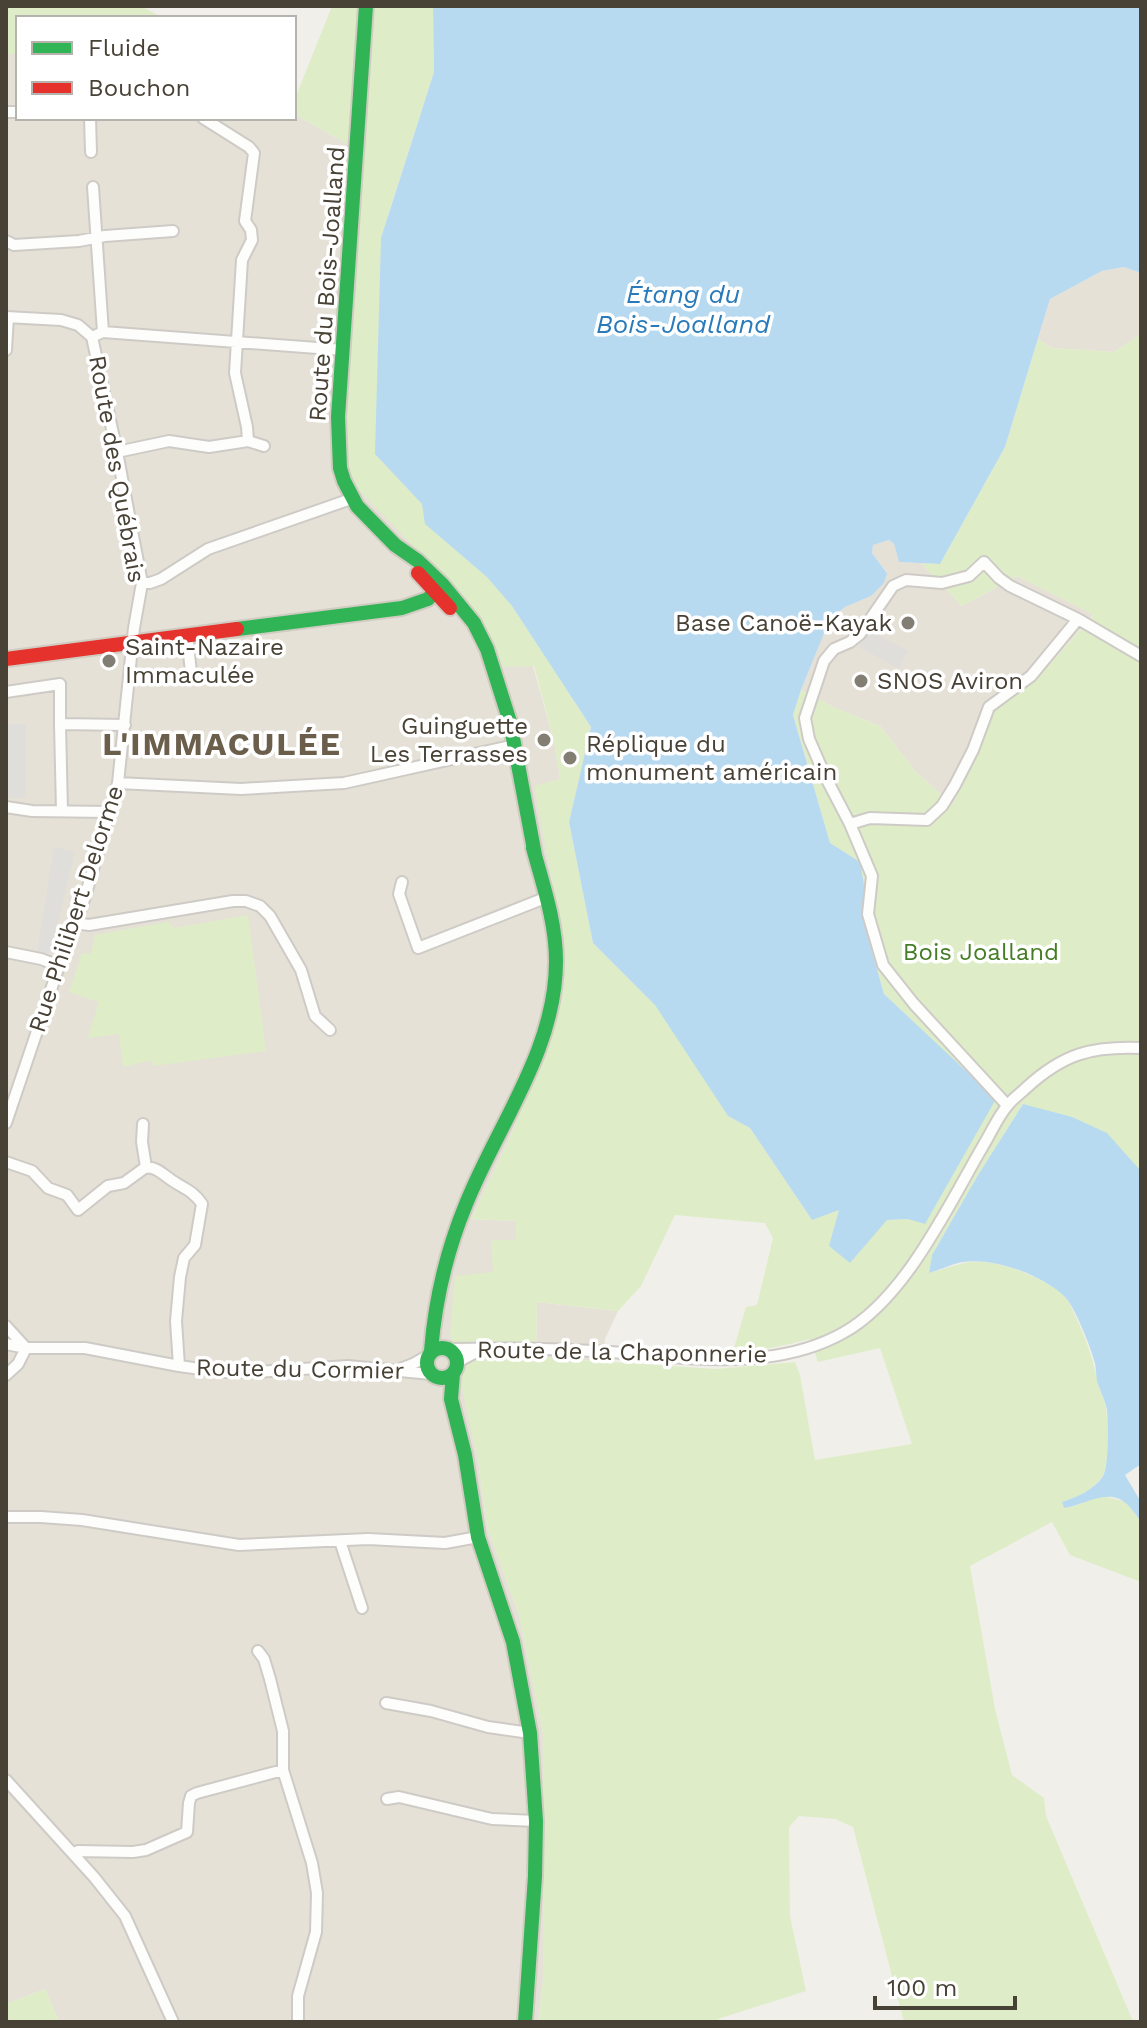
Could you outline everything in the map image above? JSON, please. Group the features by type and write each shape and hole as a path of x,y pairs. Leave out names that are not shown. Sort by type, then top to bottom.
{"street":[{"name":"Route du Bois-Joalland","path":"366,6 338,417 338,449 344,481 351,497 409,565 456,607 481,652 522,778 535,855"},
{"path":"90,120 91,152"},
{"path":"206,120 254,153 245,221 258,238 242,260 235,373 248,441"},
{"path":"93,187 103,332"},
{"path":"6,241 14,245 173,231"},
{"path":"6,350 7,317"},
{"name":"Route des Québrais","path":"7,317 61,320 78,325 92,337 142,583 132,643"},
{"path":"92,337 103,332 344,350"},
{"path":"117,452 169,441 209,447 248,441 264,446"},
{"path":"142,583 161,579 208,549 351,497"},
{"path":"1007,1105 914,1004 883,965 868,914 872,876 809,739 805,718 824,661 834,649 860,634 893,586 906,580 942,583 969,576 984,562 1010,586 1078,619 1141,656"},
{"path":"415,605 436,587"},
{"path":"6,659 415,605 456,607"},
{"path":"850,824 870,818 927,820 942,806 973,750 989,707 1031,676 1078,619"},
{"path":"187,636 191,672"},
{"name":"Rue Philibert Delorme","path":"6,1123 85,897 111,812 118,783 132,643"},
{"path":"6,692 60,684 62,811"},
{"path":"60,724 125,725"},
{"name":"Route du Bois-Joalland","path":"438,1351 440,1337 436,1312 445,1269 466,1203 536,1057 554,997 556,962 512,746"},
{"path":"118,783 241,789 344,783 512,746"},
{"path":"6,807 32,811 111,812"},
{"path":"402,882 399,894 418,948 545,898"},
{"path":"74,923 89,925 233,901 260,906 270,916 301,970 315,1016 330,1030"},
{"path":"6,952 59,966"},
{"name":"Route de la Chaponnerie","path":"438,1351 483,1348 589,1350 721,1359 759,1358 790,1353 833,1338 890,1296 921,1251 1007,1105 1040,1075 1068,1058 1091,1050 1141,1048"},
{"path":"143,1124 146,1167"},
{"path":"6,1162 32,1171 48,1188 67,1195 78,1210 108,1186 124,1183 146,1167 156,1168 172,1181 191,1190 202,1204 195,1245 184,1258 178,1287 176,1321 179,1366"},
{"path":"6,1326 26,1348 18,1364 6,1375"},
{"name":"Route du Cormier","path":"6,1344 26,1348 85,1348 222,1372 348,1366 397,1369 434,1376"},
{"path":"434,1376 447,1377 472,1353 483,1348"},
{"path":"438,1351 427,1366 451,1399"},
{"path":"397,1369 438,1351 455,1356 451,1399 467,1463 478,1537 513,1642 522,1683 530,1733 536,1821 525,2022"},
{"path":"6,1517 82,1520 239,1545 368,1539 445,1543 478,1537"},
{"path":"340,1541 362,1608"},
{"path":"258,1651 264,1659 283,1731 283,1770 312,1863 317,1893 316,1932 298,1996 298,2022"},
{"path":"386,1703 431,1711 488,1727 530,1733"},
{"path":"73,1854 78,1851 146,1850 187,1832 191,1796 283,1770"},
{"path":"6,1780 125,1916 173,2022"},
{"path":"387,1799 399,1797 492,1819 536,1821"}],"shaded area":[{"path":"6,54 16,54 16,120 296,120 296,115 363,153 355,237 533,666 554,741 560,779 535,787 552,882 554,934 540,1061 512,1133 471,1219 517,1221 516,1240 494,1272 467,1405 487,1527 519,1615 543,1733 543,1980 538,2022 59,2022 45,1989 6,2004"},
{"path":"1124,267 1141,273 1141,334 1114,352 1052,348 1038,339 1050,299 1102,271"},
{"path":"889,540 894,544 899,562 921,563 962,606 1017,576 1094,614 1034,682 994,709 953,805 916,772 880,726 801,690 830,619 845,607 871,596 887,572 872,553 873,545"},
{"path":"868,630 908,651 899,669 859,647"},
{"path":"6,724 26,724 26,798 6,798"},
{"path":"54,847 75,852 51,953 38,953 37,952"},
{"path":"537,1302 618,1311 605,1339 604,1361 536,1357"}],"green space":[{"path":"6,6 141,6 159,16 16,16 16,54 6,54"},
{"name":"Bois Joalland","path":"332,6 433,6 434,72 388,215 375,454 422,504 457,551 487,577 512,606 591,727 569,822 593,943 656,1005 728,1116 750,1128 812,1220 839,1209 887,1220 908,1219 995,1099 884,994 865,927 865,891 830,843 793,715 801,690 880,726 916,772 953,805 994,709 1034,682 1094,615 1017,576 962,606 921,563 940,564 1005,447 1038,339 1052,348 1114,352 1141,334 1141,1175 1140,1170 1023,1104 932,1255 929,1273 969,1262 992,1263 1039,1279 1066,1298 1093,1362 1105,1404 1108,1443 1103,1475 1085,1492 1062,1502 1064,1508 1100,1495 1126,1502 1141,1521 1141,1582 1070,1555 1052,1522 970,1566 995,1709 1012,1775 1044,1798 1046,1816 1132,2019 1141,2022 904,2022 853,1827 835,1819 799,1816 789,1827 790,1916 806,1991 718,2019 718,2022 538,2022 543,1980 543,1733 519,1615 487,1527 478,1461 450,1334 455,1276 493,1272 491,1241 516,1239 516,1221 471,1219 512,1133 557,1006 552,882 534,786 560,779 554,741 534,666 495,667 457,591 356,487 344,453 343,399 363,153 296,115 296,96","holes":["675,1215 765,1223 773,1238 757,1305 746,1307 734,1348 763,1349 810,1339 818,1362 880,1348 912,1444 815,1460 795,1362 716,1369 536,1357 537,1302 618,1311 641,1286"]},
{"path":"248,915 266,1051 153,1066 152,1060 123,1067 119,1034 88,1038 99,1002 69,992 82,953 91,954 95,935 168,922 174,928"},
{"path":"45,1989 59,2022 6,2022 6,2004"}],"water":[{"name":"Étang du Bois-Joalland","path":"433,6 1141,6 1141,273 1124,267 1102,271 1050,299 1005,447 940,564 899,562 894,544 889,540 873,545 872,553 887,573 884,583 871,596 845,607 830,619 793,715 830,843 860,862 865,891 865,927 884,994 996,1099 925,1224 908,1219 887,1220 850,1263 829,1246 839,1210 812,1220 750,1128 728,1116 655,1005 593,943 569,822 591,727 512,606 487,577 425,524 422,504 375,454 381,238 434,72"},
{"path":"1023,1104 1072,1117 1107,1133 1140,1170 1141,1464 1125,1475 1141,1502 1141,1521 1128,1505 1113,1497 1097,1498 1064,1508 1062,1502 1090,1489 1103,1476 1108,1434 1107,1410 1097,1381 1093,1356 1078,1318 1065,1297 1031,1275 988,1262 963,1262 929,1273 932,1255"}],"traffic: fast":[{"path":"366,6 338,417 340,468 357,506 395,545 442,584 474,623 487,649 510,722 535,855"},
{"path":"237,629 402,608 428,599 441,585"},
{"path":"431,1351 439,1295 453,1239 479,1174 536,1056 553,994 556,961 554,932 533,848"},
{"path":"442,1348 453,1352 457,1363 453,1374 442,1378 431,1374 427,1363 431,1352 442,1348"},
{"path":"453,1373 451,1399 465,1455 478,1537 513,1642 530,1733 536,1821 525,2022"}],"traffic: jam":[{"path":"418,573 450,608"},
{"path":"6,659 237,629"}],"place":[{"name":"Base Canoë-Kayak","path":"908,623"},
{"name":"Saint-Nazaire Immaculée","path":"109,661"},
{"name":"SNOS Aviron","path":"861,681"},
{"name":"Guinguette Les Terrasses","path":"544,740"},
{"name":"Réplique du monument américain","path":"570,758"}],"district":[{"name":"L'IMMACULÉE","path":"222,744"}]}
